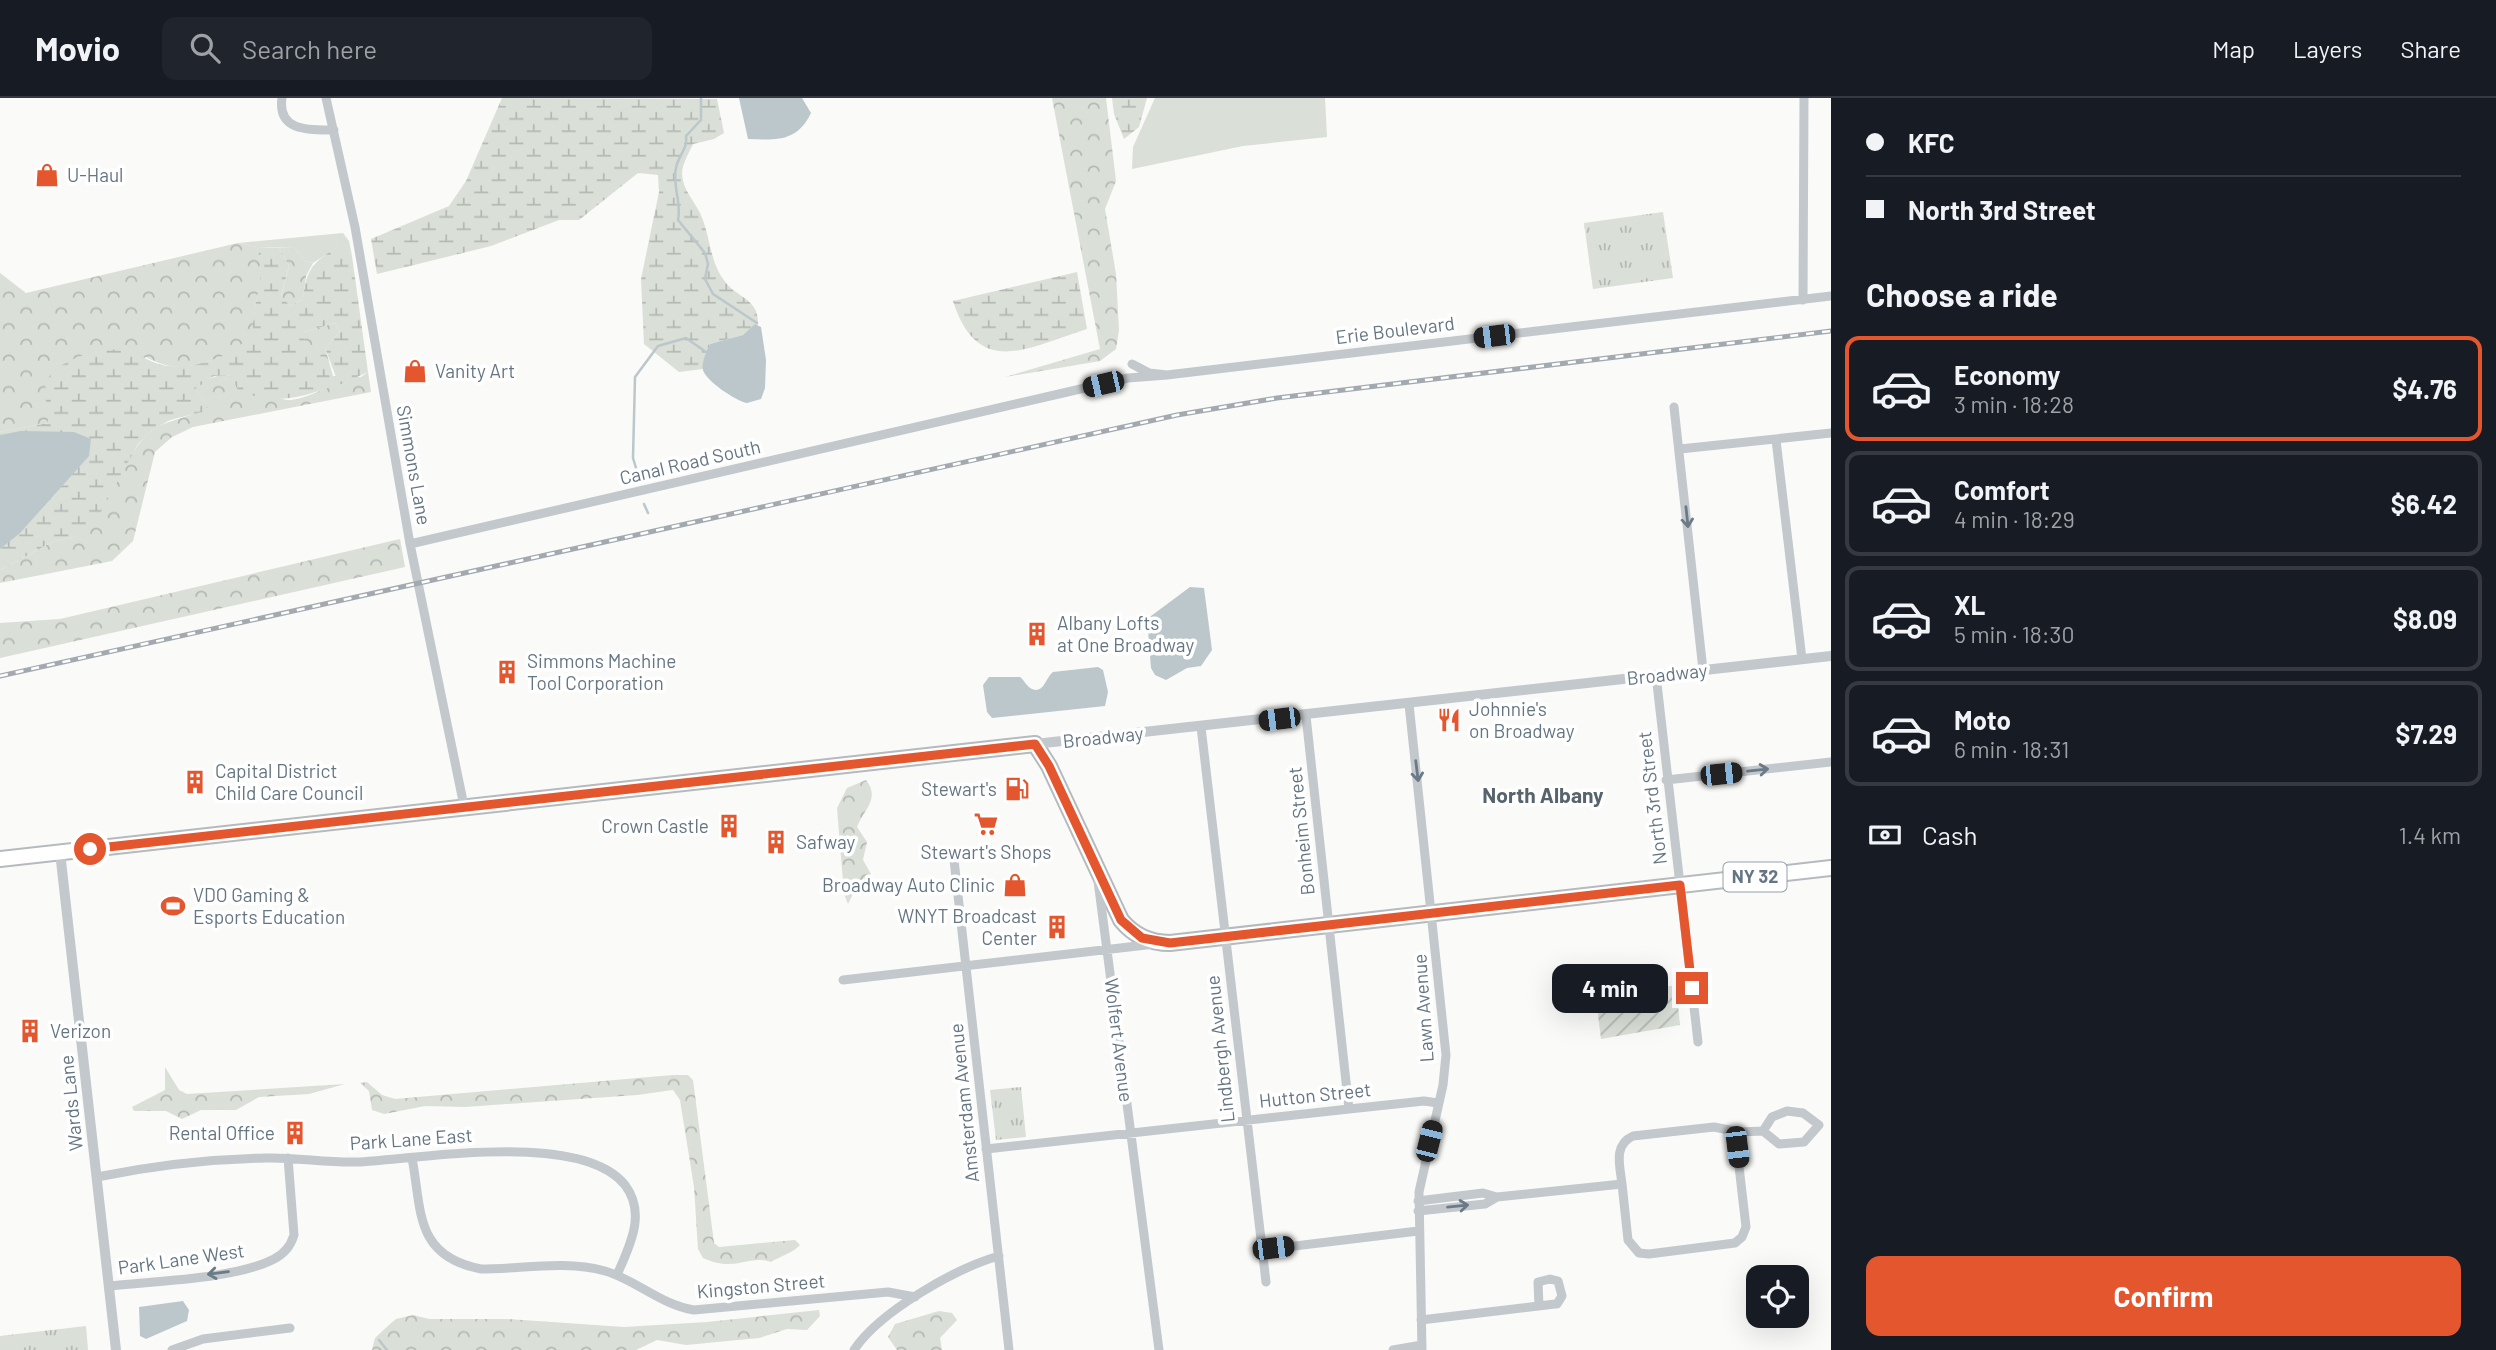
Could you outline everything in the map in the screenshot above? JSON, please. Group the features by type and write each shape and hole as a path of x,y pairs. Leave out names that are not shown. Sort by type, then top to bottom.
{"main road":[{"name":"Broadway","path":"0,859 1035,744"},
{"name":"Wolfert Avenue","path":"1035,744 1096,869"},
{"name":"NY 32","path":"1096,869 1126,926 1142,938 1170,943 1831,868"}],"street":[{"path":"282,98 282,113 290,125 307,130 334,130"},
{"name":"Simmons Lane","path":"326,98 355,227 410,544 464,806"},
{"path":"1803,300 1804,98"},
{"name":"Erie Boulevard","path":"1132,364 1149,373 1167,374 1831,296"},
{"name":"Canal Road South","path":"410,544 1128,378 1167,374"},
{"path":"1674,407 1703,670"},
{"path":"1680,449 1831,433"},
{"path":"1776,440 1802,659"},
{"name":"Broadway","path":"1035,744 1831,656"},
{"name":"North 3rd Street","path":"1656,675 1698,1042"},
{"name":"Lawn Avenue","path":"1409,704 1446,1055 1418,1206 1422,1348"},
{"name":"Bonheim Street","path":"1306,716 1349,1109"},
{"name":"Lindbergh Avenue","path":"1202,727 1266,1282"},
{"path":"1666,780 1831,762"},
{"name":"Amsterdam Avenue","path":"953,851 1009,1350"},
{"name":"Wards Lane","path":"60,852 116,1350"},
{"name":"Wolfert Avenue","path":"1096,869 1159,1350"},
{"path":"842,980 1170,943"},
{"name":"Hutton Street","path":"986,1149 1424,1101 1438,1103"},
{"path":"1763,1131 1772,1117 1787,1111 1803,1113 1819,1125"},
{"path":"1735,1132 1745,1227 1742,1237 1735,1243 1649,1254 1636,1251 1628,1240 1618,1153 1629,1137 1714,1127 1735,1132 1763,1131 1773,1141 1793,1145 1809,1139 1819,1125 1830,1123"},
{"name":"Park Lane East","path":"97,1177 243,1159 288,1158 350,1162 521,1151 569,1159 606,1170 627,1187 636,1212 634,1231 617,1275"},
{"name":"Park Lane West","path":"109,1286 234,1271 272,1260 283,1253 294,1235 288,1158"},
{"name":"Kingston Street","path":"412,1158 423,1225 430,1240 451,1259 481,1269 568,1265 617,1275 673,1304 694,1310 888,1292 915,1297"},
{"path":"1418,1206 1483,1193 1497,1197 1622,1184"},
{"path":"1262,1250 1418,1231"},
{"path":"854,1350 880,1320 915,1297 999,1256"},
{"path":"1421,1320 1539,1306"},
{"path":"172,1350 203,1339 290,1328"},
{"path":"1393,1350 1422,1348"}],"green space":[{"path":"502,98 717,99 724,133 714,139 693,144 683,166 683,180 704,222 713,259 721,276 732,289 752,304 758,324 743,335 710,344 703,369 679,372 644,344 641,279 659,192 658,175 638,173 579,220 559,220 491,246 377,274 371,239 449,206 466,181"},
{"path":"1052,98 1106,98 1116,181 1105,209 1116,274 1119,330 1116,349 1100,361 1005,377 1100,349"},
{"path":"1112,98 1147,98 1139,127 1124,139 1114,114"},
{"path":"1155,98 1325,98 1327,137 1243,146 1132,169 1133,147"},
{"path":"1663,212 1673,278 1593,289 1584,223"},
{"path":"343,233 349,241 352,256 344,243 313,263 305,261 295,248 257,247 238,243"},
{"path":"344,242 352,256 368,372 339,385 325,348 340,332 335,323 304,332 308,349 323,357 330,378 328,388 284,399 263,398 239,392 230,375 214,376 195,389 208,406 202,412 170,420 151,431 138,444 92,528 73,537 54,541 0,570 0,432 48,423 45,390 47,381 59,367 80,356 113,350 127,351 157,364 173,366 197,364 222,356 243,343 252,331 261,274 257,247 279,248 289,266 281,296 290,306 303,299 307,278 314,265"},
{"path":"238,243 257,247 261,273 253,332 241,346 211,361 182,367 163,364 146,357 48,407 48,423 0,432 0,273 26,293"},
{"path":"279,248 295,248 305,261 313,263 306,276 303,299 290,306 281,297 289,266"},
{"path":"1077,272 1087,329 1025,349 991,349 976,341 963,325 953,301"},
{"path":"335,323 340,332 325,348 333,376 361,377 368,372 371,392 193,427 172,437 155,452 133,541 112,561 0,583 0,570 54,541 73,537 150,432 207,405 195,389 210,379 223,375 234,376 266,393 291,400 327,388 318,356 307,347 304,332"},
{"path":"400,539 405,567 0,658 0,623 60,619"},
{"path":"866,780 872,793 871,799 857,827 867,842 863,860 871,874 868,881 856,888 848,904 844,894 837,808 847,788"},
{"path":"1676,985 1680,1025 1601,1039 1596,999"},
{"path":"165,1067 179,1090 187,1094 345,1084 309,1094 259,1097 236,1110 201,1110 182,1119 166,1111 134,1111 132,1107 165,1090"},
{"path":"688,1075 693,1080 714,1243 719,1247 795,1240 800,1245 794,1250 771,1262 755,1260 724,1264 703,1258 698,1249 694,1187 680,1100 673,1090 465,1107 425,1106 384,1114 372,1110 369,1091 360,1083 367,1082 382,1095 395,1099"},
{"path":"1021,1087 1026,1137 996,1140 990,1090"},
{"path":"819,1310 820,1316 807,1330 787,1329 759,1338 686,1345 657,1340 636,1350 372,1350 375,1338 390,1324 396,1319 413,1315 429,1319 508,1319 624,1327 707,1322"},
{"path":"939,1311 952,1313 957,1320 940,1338 942,1350 897,1350 888,1337 895,1324"},
{"path":"86,1326 88,1350 0,1350 0,1336"}],"shaded area":[{"path":"739,98 802,98 811,113 793,134 777,139 748,139"},
{"path":"755,324 761,327 766,360 765,388 761,399 747,403 715,385 705,374 703,364 710,344 743,335"},
{"path":"21,431 74,432 91,439 89,456 20,533 0,549 0,435"},
{"path":"1190,587 1204,588 1212,650 1201,666 1187,668 1166,680 1155,675 1151,668 1147,619"},
{"path":"1098,667 1103,670 1108,692 1105,706 992,718 987,712 983,685 989,677 1020,677 1030,688 1036,690 1042,687 1053,672"},
{"path":"183,1301 189,1310 187,1321 146,1339 140,1336 139,1307"}],"waterway":[{"path":"701,98 701,120 686,136 686,145 676,168 678,220 705,253 708,264 705,279 713,294 757,323"},
{"path":"639,478 633,458 635,377 658,346 686,338 706,352"},
{"path":"644,504 648,513"},
{"path":"379,1340 387,1350"}],"railway":[{"path":"0,676 1177,415 1277,398 1831,331"}],"place":[{"name":"U-Haul","path":"47,175"},
{"name":"Vanity Art","path":"415,371"},
{"name":"Albany Lofts at One Broadway","path":"1037,634"},
{"name":"Simmons Machine Tool Corporation","path":"507,672"},
{"name":"Johnnie's on Broadway","path":"1449,720"},
{"name":"Capital District Child Care Council","path":"195,782"},
{"name":"Stewart's","path":"1017,789"},
{"name":"Stewart's Shops","path":"986,824"},
{"name":"Crown Castle","path":"729,826"},
{"name":"Safway","path":"776,842"},
{"name":"Broadway Auto Clinic","path":"1015,885"},
{"name":"VDO Gaming & Esports Education","path":"173,906"},
{"name":"WNYT Broadcast Center","path":"1057,927"},
{"name":"Verizon","path":"30,1031"},
{"name":"Rental Office","path":"295,1133"}],"district":[{"name":"North Albany","path":"1543,796"}],"route":[{"path":"90,849 1035,744 1049,766 1113,906 1124,924 1142,938 1170,943 1680,885 1692,988"}]}
